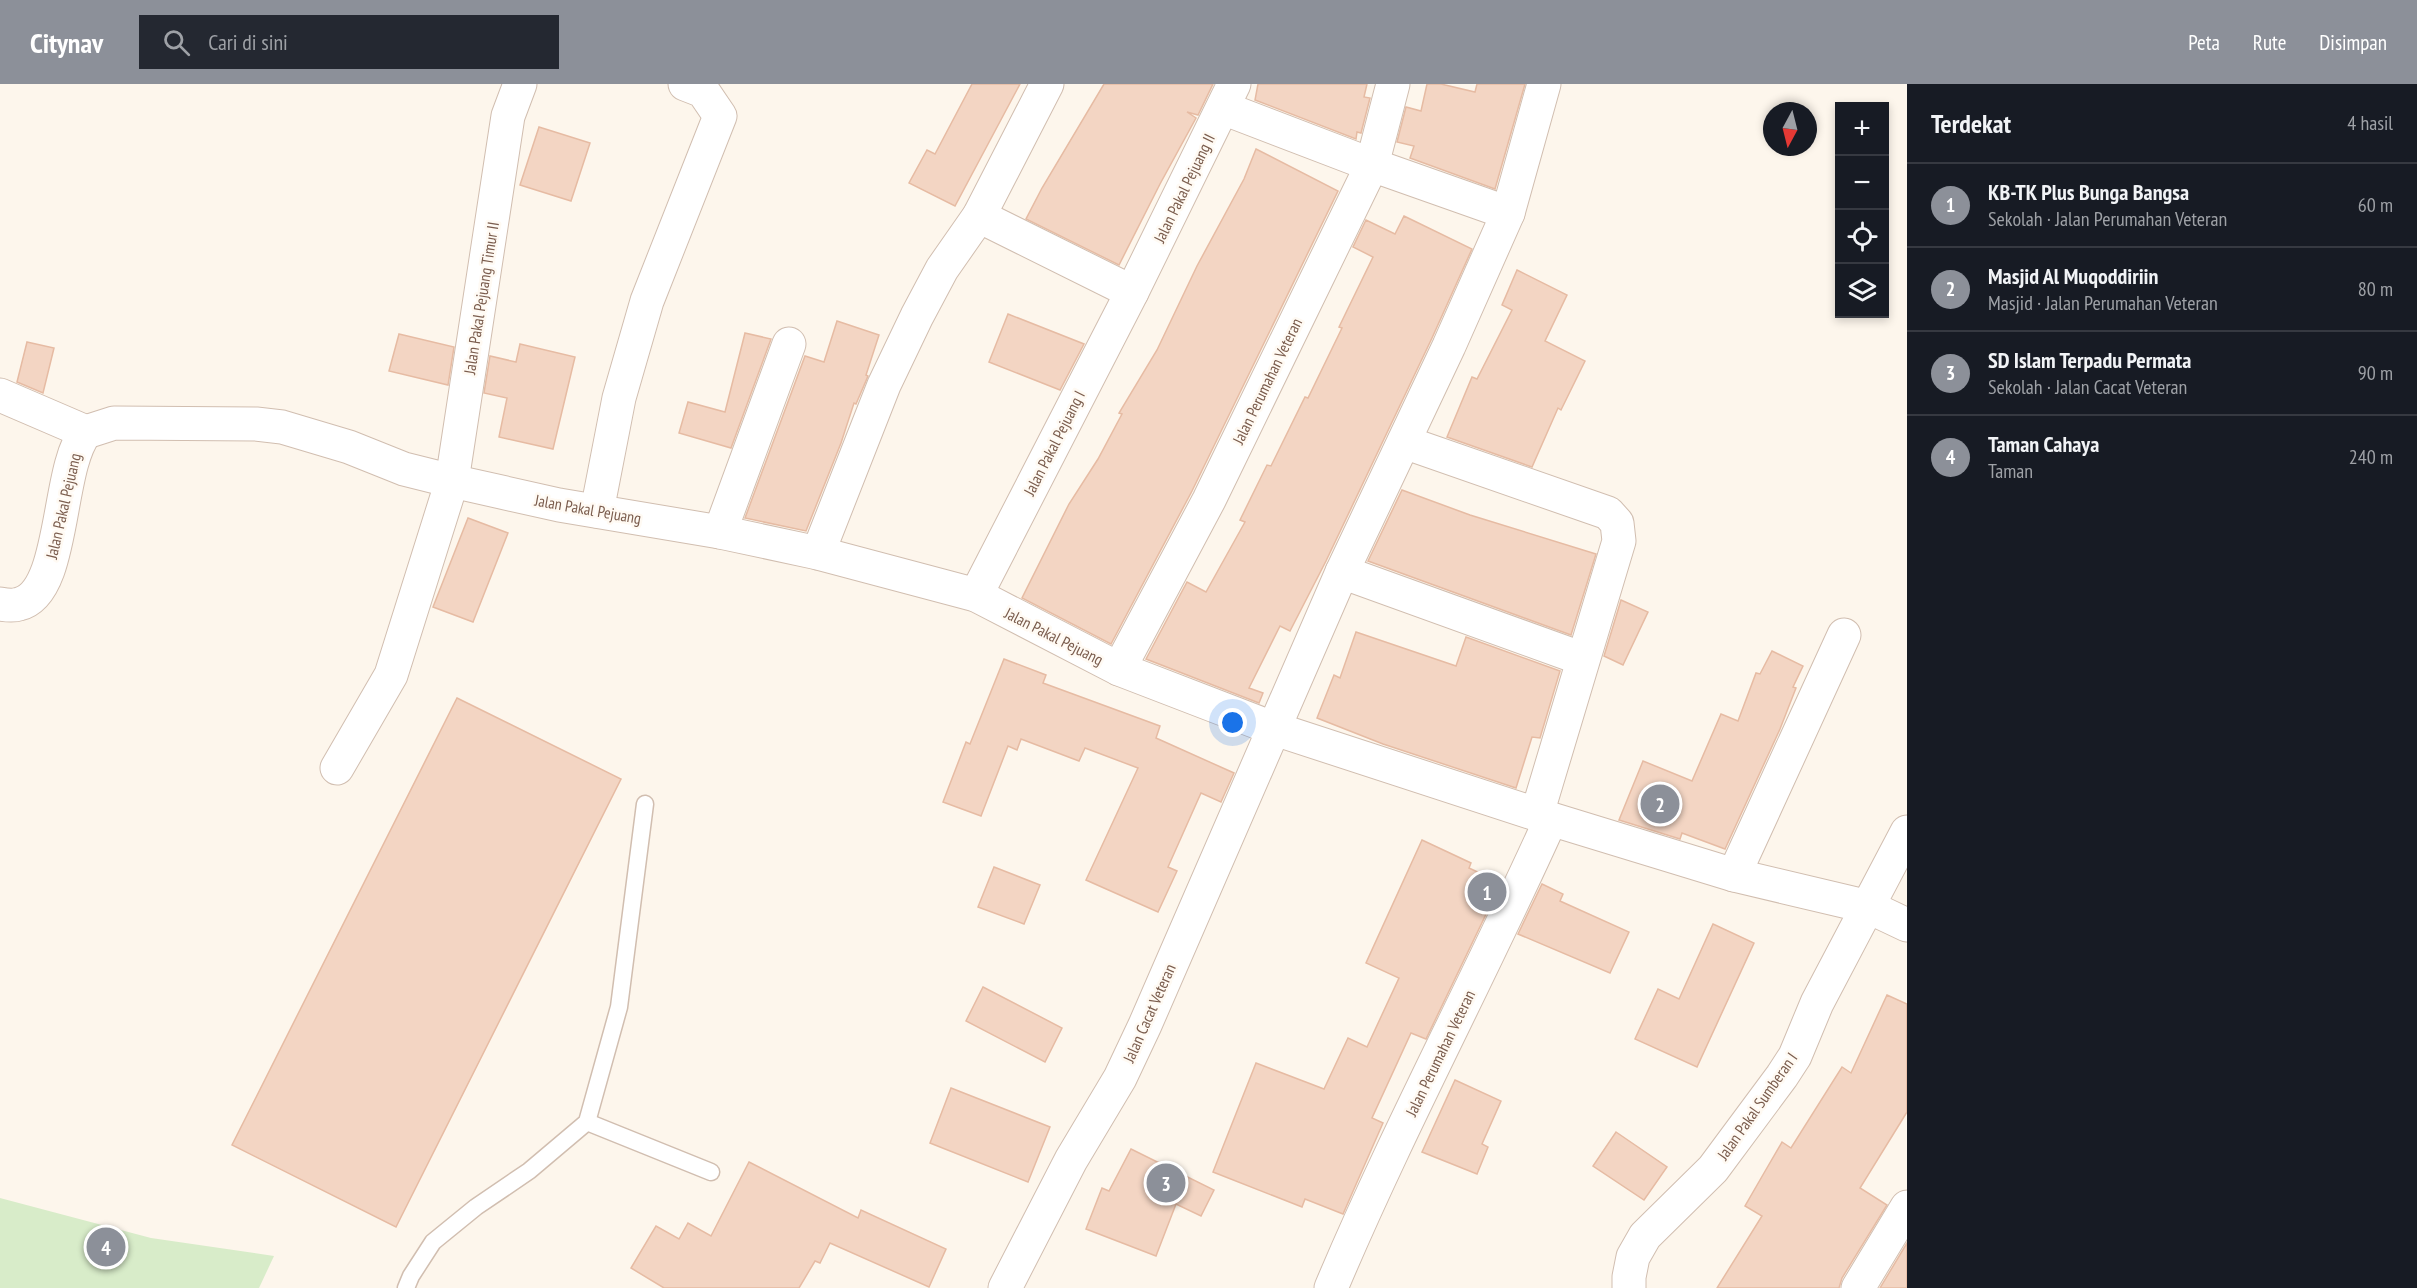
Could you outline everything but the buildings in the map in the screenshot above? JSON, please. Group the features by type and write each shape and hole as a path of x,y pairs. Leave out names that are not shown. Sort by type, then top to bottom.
{"street":[{"name":"Jalan Pakal Pejuang Timur II","path":"337,768 391,675 452,481 508,116 520,84"},
{"path":"597,511 619,398 647,302 720,116 703,91 685,84"},
{"path":"818,553 884,386 908,334 942,269 979,216 1047,84"},
{"name":"Jalan Perumahan Veteran","path":"1119,669 1209,500 1372,165 1393,84"},
{"path":"1544,84 1508,213 1342,572 1275,729 1544,817 1734,875 1869,907 1907,925"},
{"path":"1228,96 1372,165 1508,213"},
{"name":"Jalan Pakal Pejuang II","path":"1132,292 1228,96"},
{"path":"979,216 1132,292"},
{"name":"Jalan Pakal Pejuang I","path":"976,595 1132,292"},
{"path":"720,532 789,344"},
{"path":"0,395 86,432"},
{"name":"Jalan Pakal Pejuang","path":"0,604 20,604 42,586 50,564 74,451 86,432 114,423 256,424 282,427 349,447 404,469 452,481 559,506 720,532 818,553 976,595 1119,669 1275,729"},
{"name":"Jalan Perumahan Veteran","path":"1331,1288 1366,1205 1487,958 1544,817 1583,659 1619,541 1620,531 1614,518 1608,513 1404,442"},
{"path":"1342,572 1583,659"},
{"path":"1734,875 1845,635"},
{"name":"Jalan Cacat Veteran","path":"1005,1288 1071,1160 1120,1078 1275,729"},
{"name":"Jalan Pakal Sumberan I","path":"1629,1288 1629,1276 1634,1257 1645,1236 1713,1169 1795,1056 1817,1002 1907,832"},
{"path":"1858,1288 1907,1207"}],"lane":[{"path":"406,1288 411,1276 434,1242 476,1207 529,1171 587,1122 619,1007 645,804"},
{"path":"587,1122 711,1172"}],"green space":[{"path":"0,1198 151,1238 274,1256 259,1288 0,1288"}],"place":[{"name":"Masjid Al Muqoddiriin","path":"1660,804"},
{"name":"KB-TK Plus Bunga Bangsa","path":"1487,892"},
{"name":"SD Islam Terpadu Permata","path":"1166,1183"},
{"name":"Taman Cahaya","path":"106,1247"}]}
